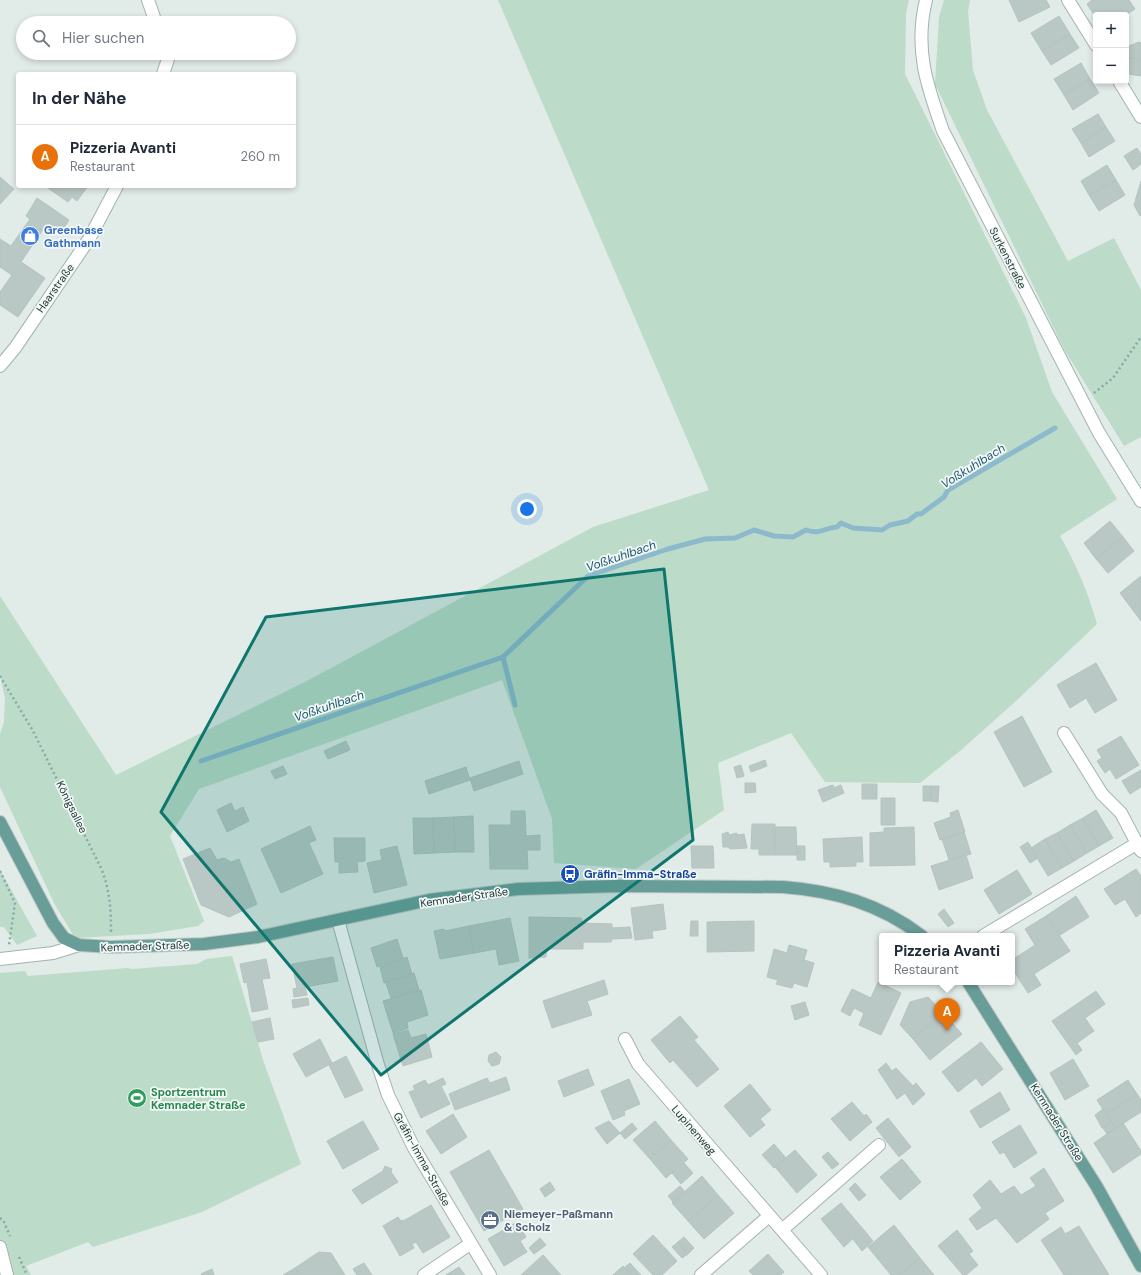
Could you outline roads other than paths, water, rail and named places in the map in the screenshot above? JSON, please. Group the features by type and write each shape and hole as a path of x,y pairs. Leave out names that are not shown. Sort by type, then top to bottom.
{"main road":[{"path":"0,822 53,923 64,938 79,946"},
{"name":"Kemnader Straße","path":"79,946 111,947 204,944 258,937 430,900 518,889 617,886 783,887 828,892 868,904 890,915 917,933"},
{"name":"Kemnader Straße","path":"970,985 1003,1035 1111,1209 1141,1266"}],"street":[{"path":"148,0 154,16"},
{"name":"Surkenstraße","path":"926,0 923,12 923,67 927,86 943,132 1099,433 1141,501"},
{"path":"1068,0 1093,40"},
{"path":"164,72 168,60"},
{"path":"1121,84 1141,117"},
{"name":"Haarstraße","path":"0,366 15,348 89,239 116,188"},
{"path":"987,933 1139,848 1121,812 1102,794 1064,733"},
{"name":"Gräfin-Imma-Straße","path":"338,920 378,1065 388,1095 414,1148 470,1244 490,1275"},
{"name":"Kemnader Straße","path":"3,958 54,953 79,946"},
{"name":"Lupinenweg","path":"625,1039 638,1064 821,1275"},
{"path":"782,1230 878,1145"},
{"path":"701,1275 769,1216"},
{"path":"424,1275 470,1244"},
{"path":"0,1247 7,1275"}],"waterway":[{"name":"Voßkuhlbach","path":"201,761 503,657 588,576 668,549 705,539 735,538 754,530 774,536 793,537 806,530 819,532 837,527 841,523 853,528 882,530 890,525 908,521 917,514 921,514 944,497 948,490 1055,428"},
{"path":"503,657 515,705"}],"place":[{"name":"Greenbase Gathmann","path":"30,236"},
{"name":"Gräfin-Imma-Straße","path":"570,874"},
{"name":"Pizzeria Avanti","path":"947,1031"},
{"name":"Sportzentrum Kemnader Straße","path":"137,1098"},
{"name":"Niemeyer-Paßmann & Scholz","path":"490,1220"}]}
